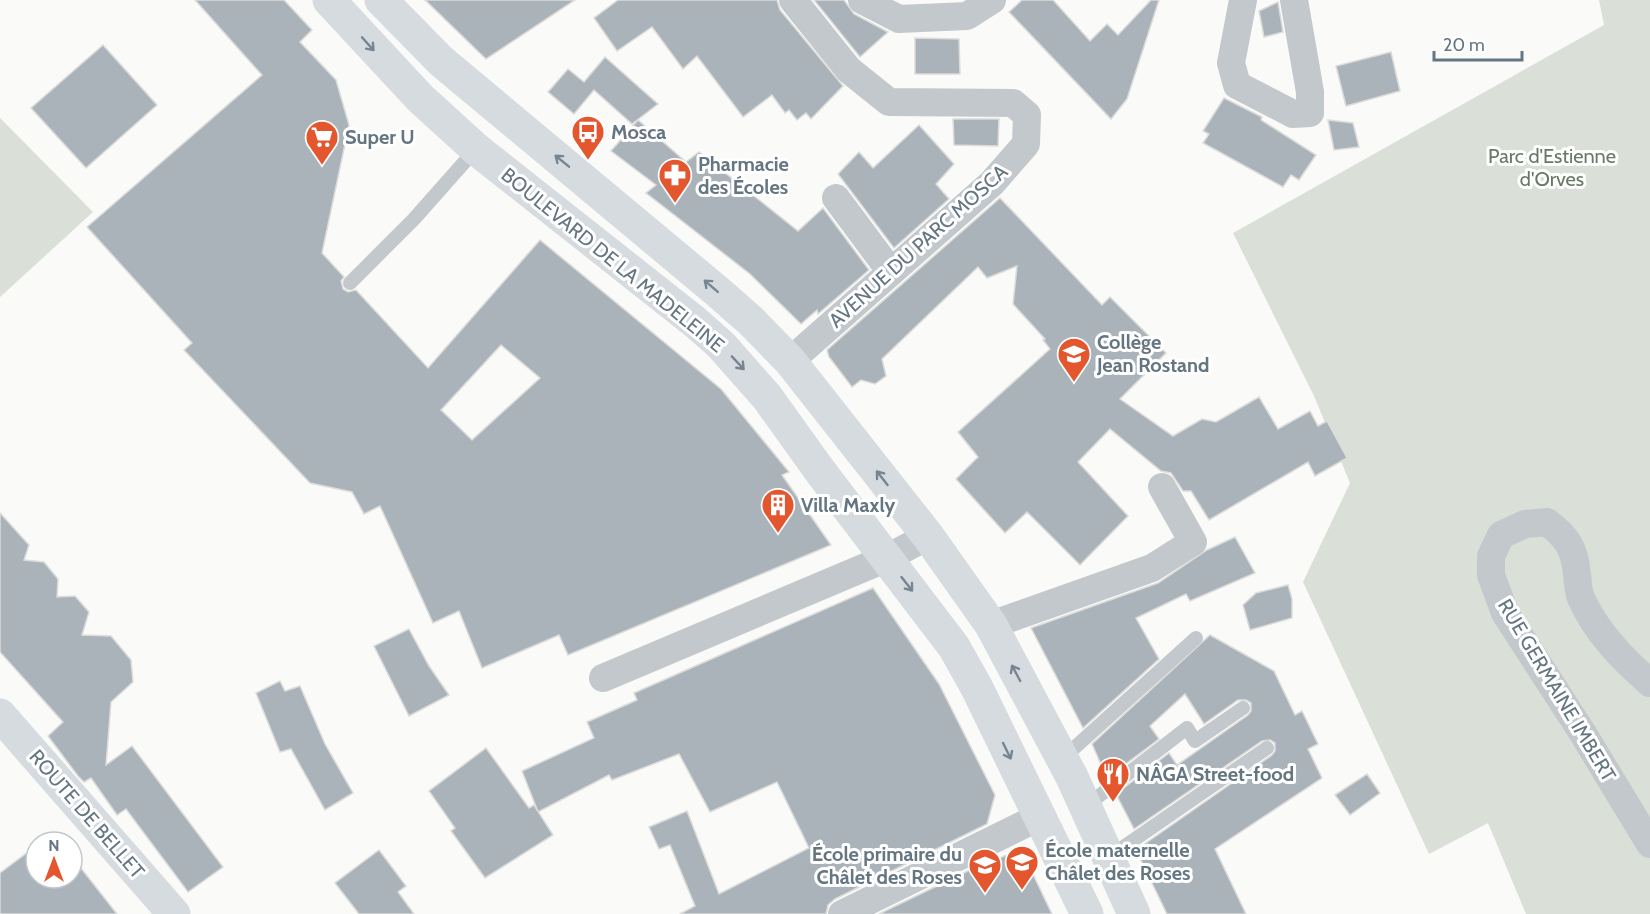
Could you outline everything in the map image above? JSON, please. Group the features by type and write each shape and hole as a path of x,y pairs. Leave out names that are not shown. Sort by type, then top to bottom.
{"street":[{"name":"BOULEVARD DE LA MADELEINE","path":"329,0 412,90 476,149 673,279 751,321 790,361 928,537 991,625 1086,806 1134,914"},
{"name":"BOULEVARD DE LA MADELEINE","path":"381,0 441,61 673,279 695,322 745,371 954,647 1087,914"},
{"name":"AVENUE DU PARC MOSCA","path":"790,361 992,183 1026,144 1027,115 1013,103 889,102 849,70 793,0"},
{"path":"862,0 899,19 967,16 992,0"},
{"path":"1243,0 1231,63 1237,86 1293,114 1310,113 1310,92 1294,0"},
{"path":"836,198 891,272"},
{"path":"991,625 1152,568 1193,542 1162,488"},
{"name":"RUE GERMAINE IMBERT","path":"1640,675 1593,622 1579,594 1576,562 1566,537 1547,522 1525,524 1501,536 1491,556 1491,575 1505,613 1582,732 1650,844"},
{"path":"603,678 887,558 928,537"},
{"name":"ROUTE DE BELLET","path":"0,715 174,914"},
{"path":"842,914 1039,817"}],"lane":[{"path":"350,284 414,219 476,149"},
{"path":"1062,759 1196,638"},
{"path":"1086,806 1187,728 1195,741 1243,708"},
{"path":"1109,857 1267,748"}],"green space":[{"name":"Parc d'Estienne d'Orves","path":"1599,0 1650,0 1650,914 1526,914 1488,823 1429,854 1303,582 1350,483 1314,396 1233,233 1604,25"},
{"path":"0,118 93,212 0,297"}],"building":[{"path":"195,0 284,0 312,30 300,42 336,80 349,125 322,253 344,277 341,281 343,289 348,292 356,290 428,368 540,240 721,389 789,472 782,475 831,545 568,655 559,635 482,668 459,611 433,623 380,506 364,514 352,492 310,483 184,350 192,343 87,227 262,75","holes":["501,345 540,378 472,440 441,410"]},
{"path":"425,0 575,0 486,59"},
{"path":"618,0 777,0 780,10 843,86 811,119 806,113 797,120 789,110 785,113 772,95 743,117 697,56 683,69 652,27 617,51 594,18"},
{"path":"814,0 844,0 854,14 888,32 860,57"},
{"path":"1022,0 1053,0 1090,41 1107,24 1118,35 1151,0 1159,0 1127,99 1111,119 1009,12"},
{"path":"1278,2 1283,32 1264,37 1259,11"},
{"path":"915,38 959,39 960,74 915,74"},
{"path":"103,45 157,105 86,168 31,108"},
{"path":"1391,52 1400,91 1346,106 1336,66"},
{"path":"605,57 658,104 632,124 594,90 574,114 548,92 568,69 584,82"},
{"path":"1224,98 1262,117 1261,120 1316,155 1299,180 1291,175 1283,187 1203,143 1209,134 1203,131"},
{"path":"953,119 999,119 998,146 954,145"},
{"path":"638,120 686,162 699,152 798,231 823,208 869,270 818,314 817,310 801,324 750,274 646,193 656,185 611,151"},
{"path":"1328,120 1353,123 1359,147 1334,150"},
{"path":"919,125 954,164 936,184 949,199 894,248 838,174 859,152 873,168"},
{"name":"Collège Jean Rostand","path":"1000,198 1102,305 1110,297 1166,353 1120,399 1173,436 1202,419 1216,422 1259,397 1278,429 1310,411 1318,426 1327,421 1347,458 1315,476 1308,462 1209,520 1191,491 1183,491 1171,473 1161,471 1110,429 1078,462 1128,516 1080,565 1027,512 1005,533 956,479 978,457 958,432 1050,349 1043,340 1045,339 1013,304 1017,266 987,278 978,267 882,359 886,376 875,384 861,380 852,387 829,357 827,350"},
{"path":"0,513 29,545 24,560 44,562 58,579 57,597 75,596 89,612 82,635 111,636 131,660 133,682 111,702 106,765 132,746 223,867 188,892 126,809 117,815 91,778 84,782 78,776 48,736 63,722 0,652"},
{"path":"1235,537 1255,573 1190,601 1186,594 1136,618 1159,659 1083,728 1031,628 1158,583 1207,550"},
{"path":"1288,585 1292,599 1292,618 1250,630 1243,605 1256,593"},
{"path":"873,588 939,684 995,795 987,824 835,899 828,905 826,914 680,914 695,906 670,845 659,849 649,827 687,811 719,894 809,848 777,782 710,812 679,754 612,780 609,775 538,812 522,771 594,738 587,722 637,700 634,693"},
{"path":"409,629 429,666 449,695 409,716 374,646"},
{"path":"1210,635 1274,671 1295,715 1302,711 1318,744 1308,749 1322,778 1215,849 1246,914 1167,914 1136,850 1272,755 1275,751 1275,743 1270,740 1262,741 1134,829 1116,794 1169,753 1177,765 1248,715 1251,711 1251,703 1238,700 1204,724 1185,694 1150,726 1159,739 1107,778 1092,744"},
{"path":"280,681 285,691 300,686 325,744 353,793 325,810 291,749 280,752 256,693"},
{"path":"486,748 529,808 534,805 553,835 485,878 451,831 455,828 429,791"},
{"path":"1367,774 1380,793 1350,815 1335,795"},
{"path":"379,850 406,886 398,892 414,914 359,914 335,883"},
{"path":"24,855 24,890 84,890 84,872 117,914 0,914 0,873"},
{"name":"École primaire du Châlet des Roses","path":"1006,855 1016,875 1030,868 1052,914 879,914 974,868 972,872"}],"place":[{"name":"Mosca","path":"588,161"},
{"name":"Super U","path":"322,166"},
{"name":"Pharmacie des Écoles","path":"675,204"},
{"name":"Collège Jean Rostand","path":"1074,383"},
{"name":"Villa Maxly","path":"778,534"},
{"name":"NÂGA Street-food","path":"1113,803"},
{"name":"École maternelle Châlet des Roses","path":"1022,891"},
{"name":"École primaire du Châlet des Roses","path":"985,894"}]}
